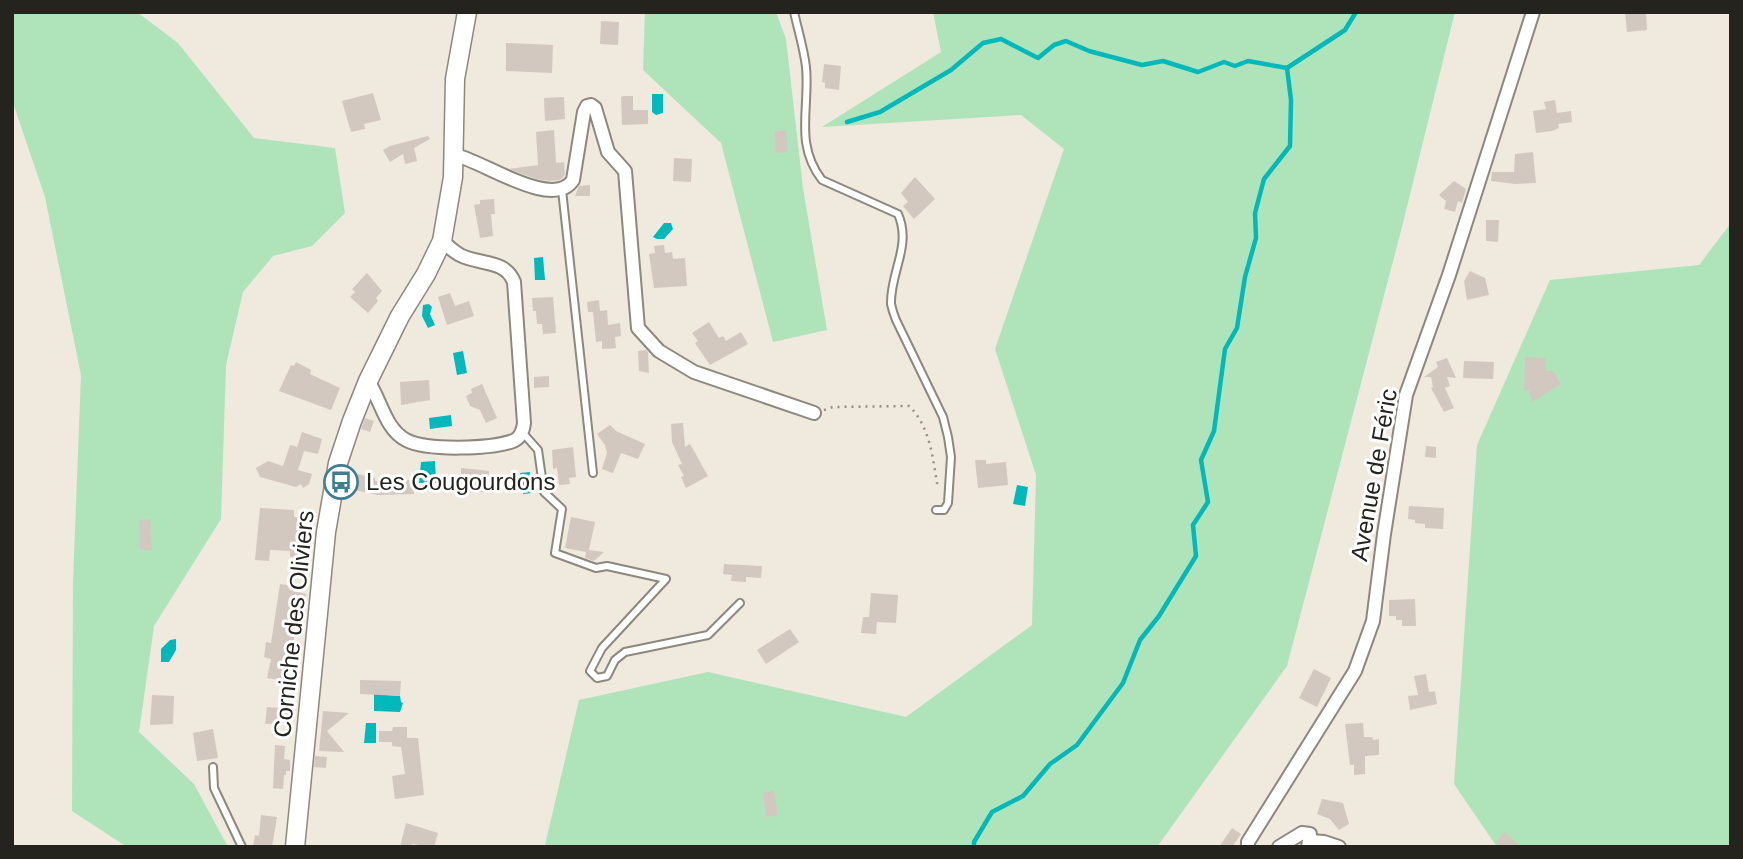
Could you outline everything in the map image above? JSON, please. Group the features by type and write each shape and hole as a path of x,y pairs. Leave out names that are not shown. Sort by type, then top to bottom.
{"street":[{"name":"Corniche des Oliviers","path":"295,847 331,500 344,442 369,381 400,316 442,242 455,155 455,79 467,12"},
{"name":"Avenue de Féric","path":"1248,847 1248,842 1355,671 1373,621 1406,396 1449,275 1533,12"},
{"path":"455,155 468,158 506,178 530,186 562,190 569,187 573,180 584,112 587,106 591,105 595,108 608,152 625,171 638,328 659,351 694,372 814,413"},
{"path":"369,381 394,431 406,440 444,447 484,445 514,440 522,432 524,424 515,295 510,273 503,267 459,255 442,242"},
{"path":"1279,847 1302,833 1310,834 1309,844 1324,842 1339,847"}],"lane":[{"path":"794,12 806,67 805,136 807,157 813,169 822,180 898,214 903,225 902,256 891,305 943,417 948,437 951,457 948,503 944,510 936,510"},
{"path":"562,190 593,473"},
{"path":"522,432 538,450 544,492 562,509 555,552 596,568 607,566 666,579 602,648 590,671 597,678 607,676 615,660 625,652 708,635 740,603"},
{"path":"213,767 214,788 242,847"}],"path":[{"path":"814,413 833,407 909,406 918,414 931,447 938,490 936,510"}],"green space":[{"path":"12,12 137,12 178,43 254,138 335,148 345,213 312,246 273,256 243,292 226,365 221,519 154,626 139,732 194,784 228,847 127,847 72,811 73,582 81,375 45,197 12,100"},
{"path":"645,12 776,12 786,39 803,188 827,330 773,342 721,143 643,70"},
{"path":"933,12 1455,12 1403,223 1287,666 1157,847 545,845 579,700 708,672 906,717 1032,625 1036,475 995,349 1064,149 1021,115 822,127 941,52"},
{"path":"1731,223 1731,847 1497,847 1454,784 1477,445 1550,280 1699,265"}],"water":[{"path":"652,94 663,94 663,113 656,115 652,112"},
{"path":"664,223 671,223 673,229 664,239 653,237"},
{"path":"543,257 545,280 535,280 534,258"},
{"path":"429,304 435,325 428,328 422,316 423,305"},
{"path":"463,351 467,373 457,375 453,353"},
{"path":"451,415 452,426 430,429 429,418"},
{"path":"435,461 436,483 419,483 421,462"},
{"path":"530,472 532,493 523,494 520,473"},
{"path":"1017,485 1028,487 1025,506 1013,504"},
{"path":"176,639 176,650 169,662 161,662 161,649 170,640"},
{"path":"374,694 400,696 403,703 400,712 374,711"},
{"path":"366,723 376,723 376,743 364,743"}],"building":[{"path":"1625,12 1646,12 1647,30 1627,32"},
{"path":"601,21 619,22 618,45 600,44"},
{"path":"506,43 553,45 552,73 506,71"},
{"path":"824,64 841,66 839,90 825,88 825,83 822,82"},
{"path":"373,93 381,120 364,124 365,129 351,132 342,101"},
{"path":"623,96 633,96 633,110 648,110 648,124 622,125"},
{"path":"564,97 565,119 545,121 544,98"},
{"path":"1555,100 1557,113 1571,111 1572,122 1558,124 1559,128 1552,131 1536,133 1533,111 1546,109 1544,102"},
{"path":"554,130 556,163 564,162 565,175 560,180 536,179 509,169 538,165 536,132"},
{"path":"786,130 788,152 776,153 774,132"},
{"path":"428,136 430,139 414,148 417,161 405,164 403,154 390,162 383,150 390,146"},
{"path":"1533,152 1536,183 1491,181 1492,172 1514,172 1515,154"},
{"path":"674,158 692,159 691,182 673,181"},
{"path":"915,177 935,199 914,219 903,206 908,202 901,193"},
{"path":"1454,181 1466,189 1462,203 1458,201 1455,212 1444,209 1446,201 1439,195"},
{"path":"590,185 590,196 575,196 579,186"},
{"path":"494,199 495,214 491,214 493,236 480,238 474,205 480,204 480,200"},
{"path":"1486,220 1499,220 1498,242 1486,241"},
{"path":"664,245 665,253 672,252 673,259 685,258 687,286 654,288 649,254 655,253 654,246"},
{"path":"1470,271 1485,278 1489,295 1467,300 1464,281"},
{"path":"367,273 382,291 368,313 350,297 355,292 352,289"},
{"path":"450,293 455,306 469,301 474,316 447,325 438,297"},
{"path":"553,297 556,333 543,334 542,324 537,324 536,311 533,311 532,298"},
{"path":"599,300 600,311 607,310 608,325 620,323 621,336 615,337 616,348 602,349 602,341 596,342 593,312 588,312 587,302"},
{"path":"709,322 719,338 723,336 726,341 741,332 748,344 710,365 695,343 698,341 692,333"},
{"path":"646,350 649,373 639,371 638,351"},
{"path":"1525,357 1546,358 1546,371 1553,371 1561,384 1532,402 1529,390 1524,391"},
{"path":"1447,358 1456,378 1447,377 1450,386 1445,388 1454,408 1444,412 1431,388 1431,377 1424,377 1438,367 1436,362"},
{"path":"1464,361 1494,362 1493,379 1463,378"},
{"path":"296,362 311,370 310,374 340,388 331,410 279,391 291,365 294,366"},
{"path":"549,376 549,387 534,388 534,377"},
{"path":"429,380 430,400 401,405 400,382"},
{"path":"482,384 497,418 486,423 480,410 470,406 466,396 472,393 471,389"},
{"path":"365,418 374,421 370,432 361,429"},
{"path":"683,423 685,447 690,444 708,476 686,488 678,465 682,464 672,442 671,424"},
{"path":"610,425 616,431 645,444 638,459 621,453 613,473 602,469 607,453 597,434"},
{"path":"302,432 322,439 318,454 304,451 298,470 312,474 309,484 303,488 301,484 296,487 260,477 256,468 268,461 283,466 290,445 297,447"},
{"path":"1426,446 1436,447 1436,458 1425,457"},
{"path":"573,447 576,477 569,478 570,484 559,485 557,468 553,469 552,450"},
{"path":"975,460 986,460 986,464 1006,462 1008,485 978,488"},
{"path":"461,468 489,471 488,492 461,493"},
{"path":"358,474 375,478 375,481 412,480 414,494 378,495 355,490"},
{"path":"1409,506 1444,508 1443,529 1425,528 1425,524 1408,519"},
{"path":"260,508 294,510 294,517 307,518 303,558 290,557 290,551 270,550 269,561 255,560"},
{"path":"571,517 595,522 589,550 604,552 594,561 585,558 586,552 565,548"},
{"path":"150,519 152,550 140,550 139,520"},
{"path":"724,564 762,566 761,578 746,577 746,582 731,581 732,575 723,574"},
{"path":"280,584 294,586 294,591 306,594 301,624 297,624 294,638 289,682 267,678 271,659 264,657 266,642 271,643"},
{"path":"871,593 898,595 896,623 877,622 876,634 861,633 863,617 869,617"},
{"path":"1415,599 1416,626 1402,626 1402,620 1389,616 1389,600"},
{"path":"790,629 799,642 766,664 757,650"},
{"path":"1314,669 1331,678 1317,707 1299,698"},
{"path":"1426,674 1429,692 1435,691 1437,704 1410,710 1408,696 1418,695 1414,676"},
{"path":"360,680 401,681 400,696 360,694"},
{"path":"152,695 174,696 173,724 150,725"},
{"path":"267,707 291,709 289,723 265,724"},
{"path":"323,711 349,713 327,731 344,752 319,751"},
{"path":"1363,723 1364,737 1379,739 1379,755 1365,756 1365,774 1354,775 1354,765 1350,765 1345,724"},
{"path":"393,727 407,727 407,738 418,738 424,795 395,799 392,776 405,774 401,747 392,746 392,742 379,742 379,731 392,731"},
{"path":"213,729 218,758 197,761 193,733"},
{"path":"275,745 285,746 284,759 290,760 290,771 286,771 284,775 283,789 273,788"},
{"path":"315,756 327,757 326,768 314,767"},
{"path":"774,790 778,815 766,817 763,793"},
{"path":"1322,799 1343,803 1349,824 1339,830 1330,819 1317,814"},
{"path":"261,815 277,817 272,847 253,847 255,835 259,836"},
{"path":"406,823 438,833 434,847 412,844 412,847 400,847"},
{"path":"1232,828 1241,834 1232,847 1219,847"},
{"path":"1504,832 1521,847 1502,847 1496,842"}],"waterway":[{"path":"974,847 974,842 992,812 1023,796 1050,764 1077,745 1123,683 1140,640 1159,616 1196,556 1193,525 1208,502 1201,460 1214,431 1225,349 1237,328 1245,277 1256,238 1255,213 1264,179 1290,146 1291,100 1287,68 1345,30 1356,12"},
{"path":"847,122 880,112 951,70 983,43 1001,39 1038,58 1054,45 1066,41 1089,51 1142,65 1163,61 1198,72 1224,62 1235,66 1248,61 1287,68"}],"place":[{"name":"Les Cougourdons","path":"341,482"}]}
